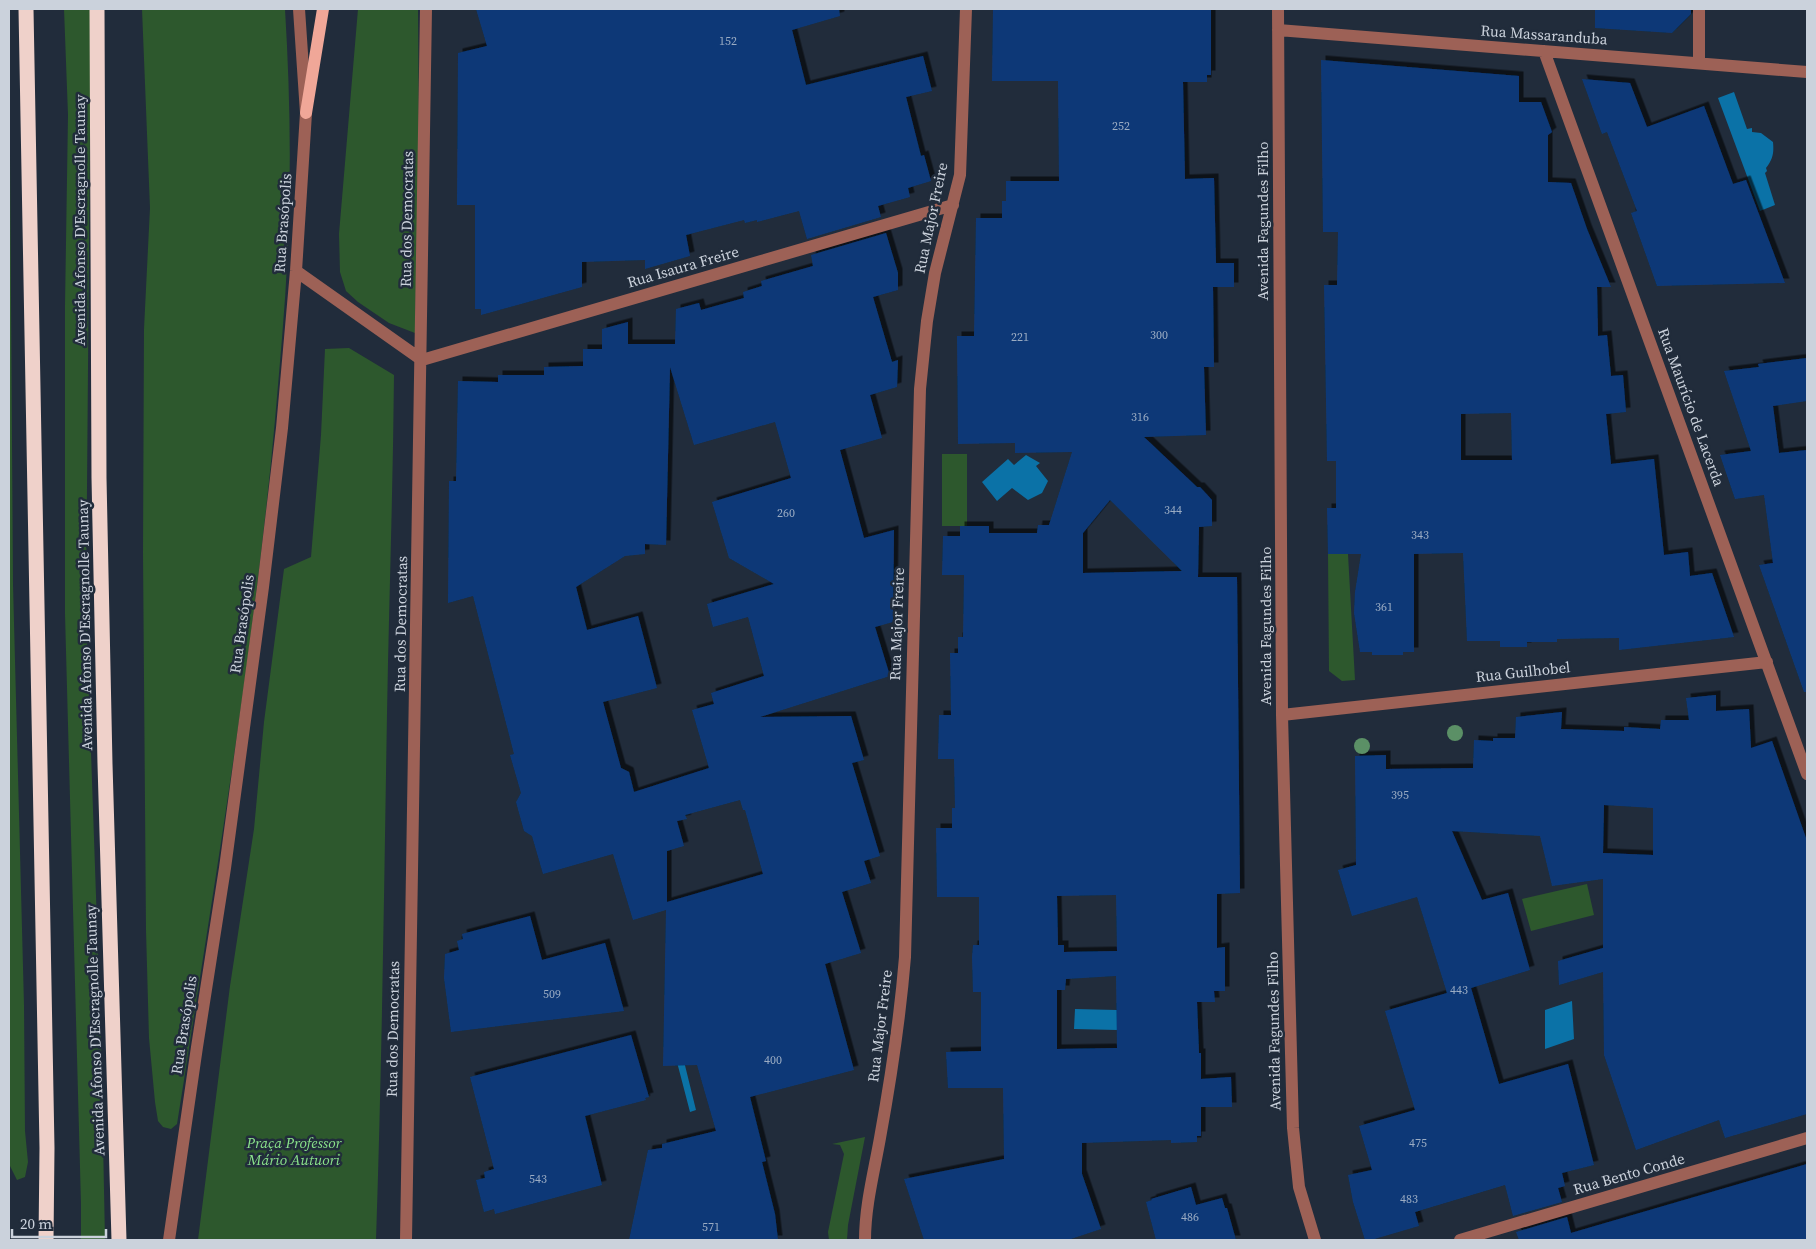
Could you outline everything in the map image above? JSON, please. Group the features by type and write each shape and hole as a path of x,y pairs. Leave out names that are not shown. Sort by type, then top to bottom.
{"highway":[{"path":"26,9 47,1148 46,1240"},
{"name":"Avenida Afonso D'Escragnolle Taunay","path":"97,9 99,478 119,1240"}],"main road":[{"path":"306,113 323,9"}],"street":[{"name":"Rua Brasópolis","path":"169,1240 196,1046 225,868 263,587 282,428 296,271 306,113 299,9"},
{"name":"Rua dos Democratas","path":"406,1240 422,360 426,9"},
{"name":"Rua Major Freire","path":"865,1240 868,1204 881,1137 895,1043 905,957 920,389 927,321 935,273 953,205 960,166 966,9"},
{"name":"Avenida Fagundes Filho","path":"1278,9 1282,715 1293,1128 1299,1187 1314,1240"},
{"path":"1699,9 1699,63"},
{"name":"Rua Massaranduba","path":"1278,30 1807,72"},
{"name":"Rua Maurício de Lacerda","path":"1544,51 1807,774"},
{"name":"Rua Isaura Freire","path":"422,360 953,205"},
{"path":"296,271 422,360"},
{"name":"Rua Guilhobel","path":"1282,715 1767,662"},
{"name":"Rua Bento Conde","path":"1460,1240 1807,1138"}],"green space":[{"path":"9,9 13,584 24,1005 25,1131 28,1162 25,1177 17,1180 9,1164"},
{"path":"64,9 91,9 86,609 101,1039 105,1240 81,1240 65,614 65,306 68,115"},
{"path":"142,9 285,9 288,59 290,184 287,262 280,367 267,503 222,833 177,1124 171,1129 163,1127 158,1121 155,1102 149,1038 146,930 143,553 144,329 150,208"},
{"path":"358,9 418,9 419,147 415,333 389,323 358,302 346,291 340,272 339,234"},
{"name":"Praça Professor Mário Autuori","path":"349,348 394,375 376,1240 198,1240 230,986 254,829 264,722 284,569 311,557 321,435 325,349"},
{"path":"942,454 967,454 967,526 942,526"},
{"path":"1328,554 1348,554 1355,680 1342,681 1329,671"},
{"path":"1587,884 1594,915 1531,931 1522,899"},
{"path":"865,1137 848,1225 847,1240 829,1240 828,1232 844,1154 840,1145 832,1144"}],"water":[{"path":"1734,92 1747,129 1752,128 1752,132 1761,133 1773,142 1772,156 1765,173 1775,205 1760,211 1718,98"},
{"path":"1026,455 1040,463 1036,466 1048,481 1042,493 1028,500 1012,488 997,501 982,482 1008,459 1014,465"},
{"path":"1572,1001 1574,1039 1545,1049 1545,1010"},
{"path":"1075,1009 1117,1010 1117,1030 1074,1029"},
{"path":"679,1041 696,1110 690,1112 672,1043"}],"building":[{"path":"476,9 839,9 840,16 792,30 806,85 923,56 932,91 906,97 921,156 924,155 931,181 908,188 910,197 878,206 881,217 807,239 799,211 757,222 757,220 745,223 744,220 686,235 690,256 645,269 645,260 582,262 582,287 481,315 481,309 475,309 475,205 457,205 458,53 487,46"},
{"path":"993,9 1211,9 1211,75 1207,75 1207,82 1183,82 1185,179 1214,178 1216,263 1234,263 1234,287 1213,287 1214,367 1204,367 1206,435 1144,437 1212,500 1212,526 1199,527 1198,577 1237,577 1240,893 1217,894 1217,948 1225,947 1225,991 1214,991 1215,1002 1197,1002 1201,1079 1231,1077 1232,1107 1201,1107 1201,1136 1197,1136 1197,1142 1171,1143 1171,1140 1082,1143 1082,1174 1101,1229 1068,1240 924,1240 904,1179 1004,1159 1003,1088 948,1088 946,1052 981,1051 981,992 973,992 972,957 973,945 979,945 979,897 937,897 936,828 952,828 952,808 955,808 954,759 938,759 939,715 951,715 950,653 958,653 958,637 963,637 964,575 942,575 943,536 960,536 960,526 989,526 989,533 1037,533 1038,525 1049,525 1072,452 1015,453 1015,443 958,444 957,336 974,336 976,218 1002,218 1002,201 1006,201 1006,181 1059,181 1058,81 992,81","holes":["1110,500 1182,571 1083,573 1083,533","1116,895 1117,951 1064,952 1064,945 1058,945 1057,896","1116,976 1117,1048 1057,1049 1057,990 1065,990 1066,979"]},
{"path":"1595,9 1691,9 1691,14 1672,33 1595,28"},
{"path":"1321,60 1519,76 1519,102 1541,102 1552,132 1548,135 1548,182 1571,183 1587,229 1611,287 1597,287 1598,336 1607,335 1611,376 1623,375 1626,412 1606,414 1611,464 1654,459 1664,555 1688,552 1690,576 1712,573 1734,637 1619,650 1619,638 1557,639 1557,642 1527,642 1527,647 1500,647 1500,641 1467,641 1463,553 1414,554 1414,652 1403,652 1403,655 1372,655 1372,652 1360,652 1354,613 1361,554 1328,554 1327,508 1336,508 1336,461 1327,461 1324,285 1337,285 1338,232 1323,232","holes":["1511,413 1512,460 1461,460 1461,414"]},
{"path":"1582,79 1630,83 1647,127 1704,106 1733,184 1746,180 1785,283 1657,286 1631,213 1637,211 1607,132 1602,134"},
{"path":"886,233 898,273 898,290 873,297 892,362 898,360 897,387 870,395 882,438 840,450 864,538 894,530 893,622 875,627 890,676 760,717 851,716 864,760 852,763 880,856 864,861 871,883 842,892 861,953 825,964 854,1070 750,1097 766,1161 762,1162 775,1214 778,1240 629,1240 648,1150 662,1148 662,1144 716,1131 697,1065 663,1066 666,910 633,920 613,854 543,874 532,836 524,831 516,802 521,793 510,755 514,754 473,596 448,603 449,481 456,481 458,381 498,382 498,375 544,375 544,367 583,366 583,349 602,349 602,329 628,322 628,344 675,344 676,309 699,303 701,310 744,298 743,292 762,286 761,281 813,266 811,255","holes":["670,367 694,445 775,422 791,478 712,502 729,558 774,584 707,604 713,627 748,617 764,676 711,693 714,704 692,710 709,768 634,792 629,772 621,768 603,702 657,688 638,616 587,630 576,587 625,556 645,554 645,544 666,545","740,800 743,810 745,810 763,874 667,902 667,851 684,846 677,821 687,819 685,815"]},
{"path":"1807,358 1807,401 1773,406 1779,453 1807,450 1807,692 1804,692 1759,565 1773,563 1764,495 1735,499 1720,455 1751,451 1724,371 1759,367 1758,364"},
{"path":"1716,695 1716,711 1749,709 1751,748 1772,741 1807,841 1807,1114 1725,1138 1719,1120 1636,1150 1604,1055 1603,972 1559,985 1558,961 1603,948 1603,879 1552,886 1540,836 1452,831 1482,900 1508,893 1530,970 1471,988 1499,1084 1568,1064 1594,1165 1562,1173 1565,1186 1558,1188 1562,1202 1513,1216 1505,1185 1415,1212 1419,1226 1371,1240 1365,1240 1353,1202 1348,1175 1372,1170 1359,1126 1415,1110 1385,1011 1447,993 1417,897 1352,916 1338,870 1356,865 1355,756 1386,755 1386,769 1473,768 1474,740 1493,741 1493,738 1515,738 1516,717 1562,712 1561,729 1624,731 1624,727 1660,729 1661,720 1689,720 1686,698","holes":["1604,805 1653,808 1653,855 1603,853"]},
{"path":"530,916 542,960 605,943 624,1011 451,1032 444,978 445,954 459,950 457,941 463,939 462,934"},
{"path":"631,1035 649,1097 645,1098 646,1100 585,1116 602,1185 495,1214 494,1209 484,1212 476,1180 485,1178 484,1172 494,1169 470,1077"},
{"path":"1807,1164 1807,1240 1519,1240 1516,1232 1567,1217 1571,1233"},
{"path":"1191,1187 1196,1205 1222,1198 1225,1208 1227,1208 1236,1240 1156,1240 1146,1202"}]}
